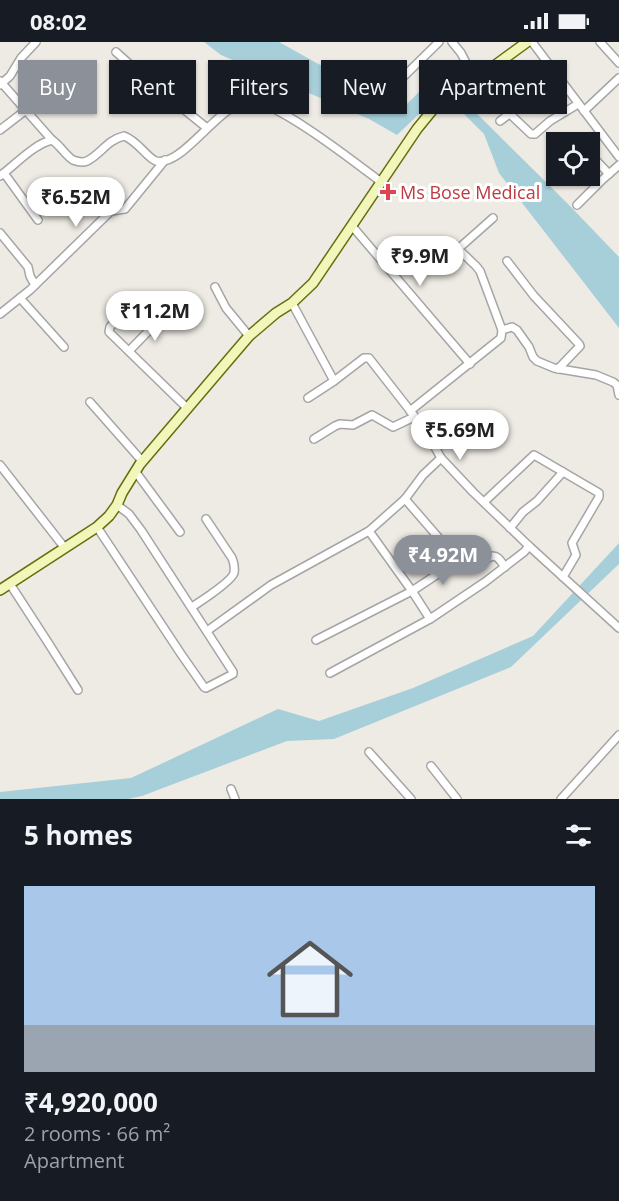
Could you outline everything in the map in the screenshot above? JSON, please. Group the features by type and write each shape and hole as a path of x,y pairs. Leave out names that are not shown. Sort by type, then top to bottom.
{"main road":[{"path":"502,60 526,42"},
{"path":"0,590 97,527 110,516 142,461 249,336 313,283 429,114"}],"street":[{"path":"18,102 1,84 36,42"},
{"path":"407,73 438,42"},
{"path":"452,42 465,60"},
{"path":"532,42 545,60"},
{"path":"600,42 619,63"},
{"path":"116,52 207,128"},
{"path":"584,111 619,78"},
{"path":"567,89 619,157"},
{"path":"29,114 70,158 79,162 88,161 110,142 124,136 138,144 152,159 157,161 180,154 224,114 242,103 251,101 261,103 315,133 381,182"},
{"path":"567,111 578,104"},
{"path":"0,130 21,114"},
{"path":"500,121 510,114 531,134 535,134 562,114"},
{"path":"38,219 2,174 45,141 52,140"},
{"path":"0,314 35,285 111,211 125,208 165,160"},
{"path":"600,165 609,174"},
{"path":"577,205 619,165"},
{"path":"315,439 335,426 353,425 372,415 393,427 412,414 501,338 502,330 480,271 456,247 493,218"},
{"path":"352,226 470,364"},
{"path":"0,234 28,267 35,285"},
{"path":"507,261 534,296 578,341 580,346 558,369"},
{"path":"215,287 226,308 249,336"},
{"path":"20,298 64,347"},
{"path":"137,298 108,331 187,408"},
{"path":"291,303 334,381"},
{"path":"129,351 164,315"},
{"path":"502,330 514,328 528,345 535,359 558,369 596,375 613,382 617,385 619,395"},
{"path":"308,398 364,358 369,358 428,435 441,459 510,528 619,628"},
{"path":"90,402 142,461"},
{"path":"484,502 533,456 599,495 572,543 576,555 563,577"},
{"path":"207,631 271,585 369,531 405,499 423,475 441,459"},
{"path":"1,469 64,548"},
{"path":"135,471 180,532"},
{"path":"510,528 563,472"},
{"path":"405,499 464,567 470,569 492,556 495,556 505,567"},
{"path":"97,527 206,688 233,673 133,519 117,505"},
{"path":"192,607 218,588 233,575 234,571 232,558 206,519"},
{"path":"369,531 430,619"},
{"path":"330,673 430,619 485,582 529,546"},
{"path":"316,640 412,591 459,560"},
{"path":"10,584 78,690"},
{"path":"561,799 619,735"},
{"path":"369,752 411,799"},
{"path":"431,766 457,799"},
{"path":"231,789 235,799"}],"water":[{"path":"204,42 279,42 321,65 321,98 309,93 309,60 233,60 221,55"},
{"path":"419,92 419,114 397,135 357,114 407,114 407,104"},
{"path":"464,114 477,114 546,182 546,186 550,186 619,257 619,328 499,173 484,134"},
{"path":"619,543 619,564 511,667 334,739 287,741 142,796 128,799 0,799 0,792 131,778 278,709 319,721 413,688 533,636"}],"place":[{"name":"Ms Bose Medical","path":"388,192"}]}
